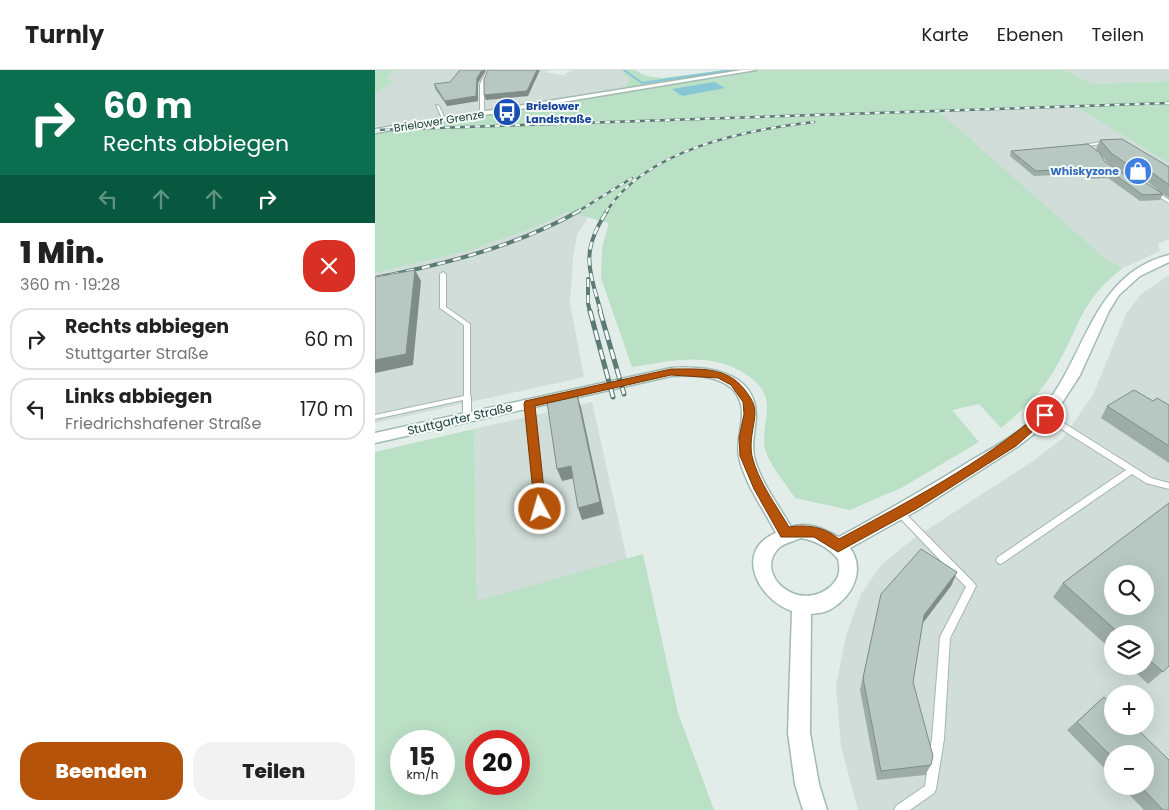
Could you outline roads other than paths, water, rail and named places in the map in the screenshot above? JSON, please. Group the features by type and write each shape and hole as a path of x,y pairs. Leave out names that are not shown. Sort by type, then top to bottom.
{"street":[{"name":"Brielower Grenze","path":"375,131 753,70"},
{"path":"838,546 899,512 1012,443 1045,415 1073,375 1103,311 1115,293 1136,274 1169,258"},
{"name":"Stuttgarter Straße","path":"375,438 671,372 698,371 721,376 735,383 748,402 749,414 745,438 746,456 761,489 786,534"},
{"path":"800,531 814,532 828,537 838,546 847,566 847,576 843,586 826,601 802,605 787,602 775,594 767,584 762,572 762,560 767,549 775,540 786,534 800,531"},
{"path":"802,605 799,732 807,784 815,810"}],"lane":[{"path":"485,113 482,110 482,88 489,70"},
{"path":"437,106 445,120"},
{"path":"1095,153 1084,145 1110,142 1117,144"},
{"path":"1146,186 1169,202"},
{"path":"443,274 443,308 467,324 467,418"},
{"path":"375,417 468,397"},
{"path":"529,404 540,509"},
{"path":"1045,415 1149,481 1169,486"},
{"path":"1001,560 1132,470"},
{"path":"899,512 971,586 945,636 938,739 930,789 900,810"}],"water":[{"path":"714,82 725,88 682,96 672,89"}],"waterway":[{"path":"624,70 642,83 732,70"}],"railway":[{"path":"375,130 1169,103"},
{"path":"606,212 624,190 646,172 671,158 699,146 728,137 814,122"},
{"path":"577,212 632,178"},
{"path":"601,312 589,261 593,238 598,225 607,211"},
{"path":"375,278 428,267 506,244 577,212"},
{"path":"588,279 590,312"},
{"path":"590,311 613,397"},
{"path":"600,311 624,394"}],"place":[{"name":"Brielower Landstraße","path":"507,112"},
{"name":"Whiskyzone","path":"1138,171"}]}
